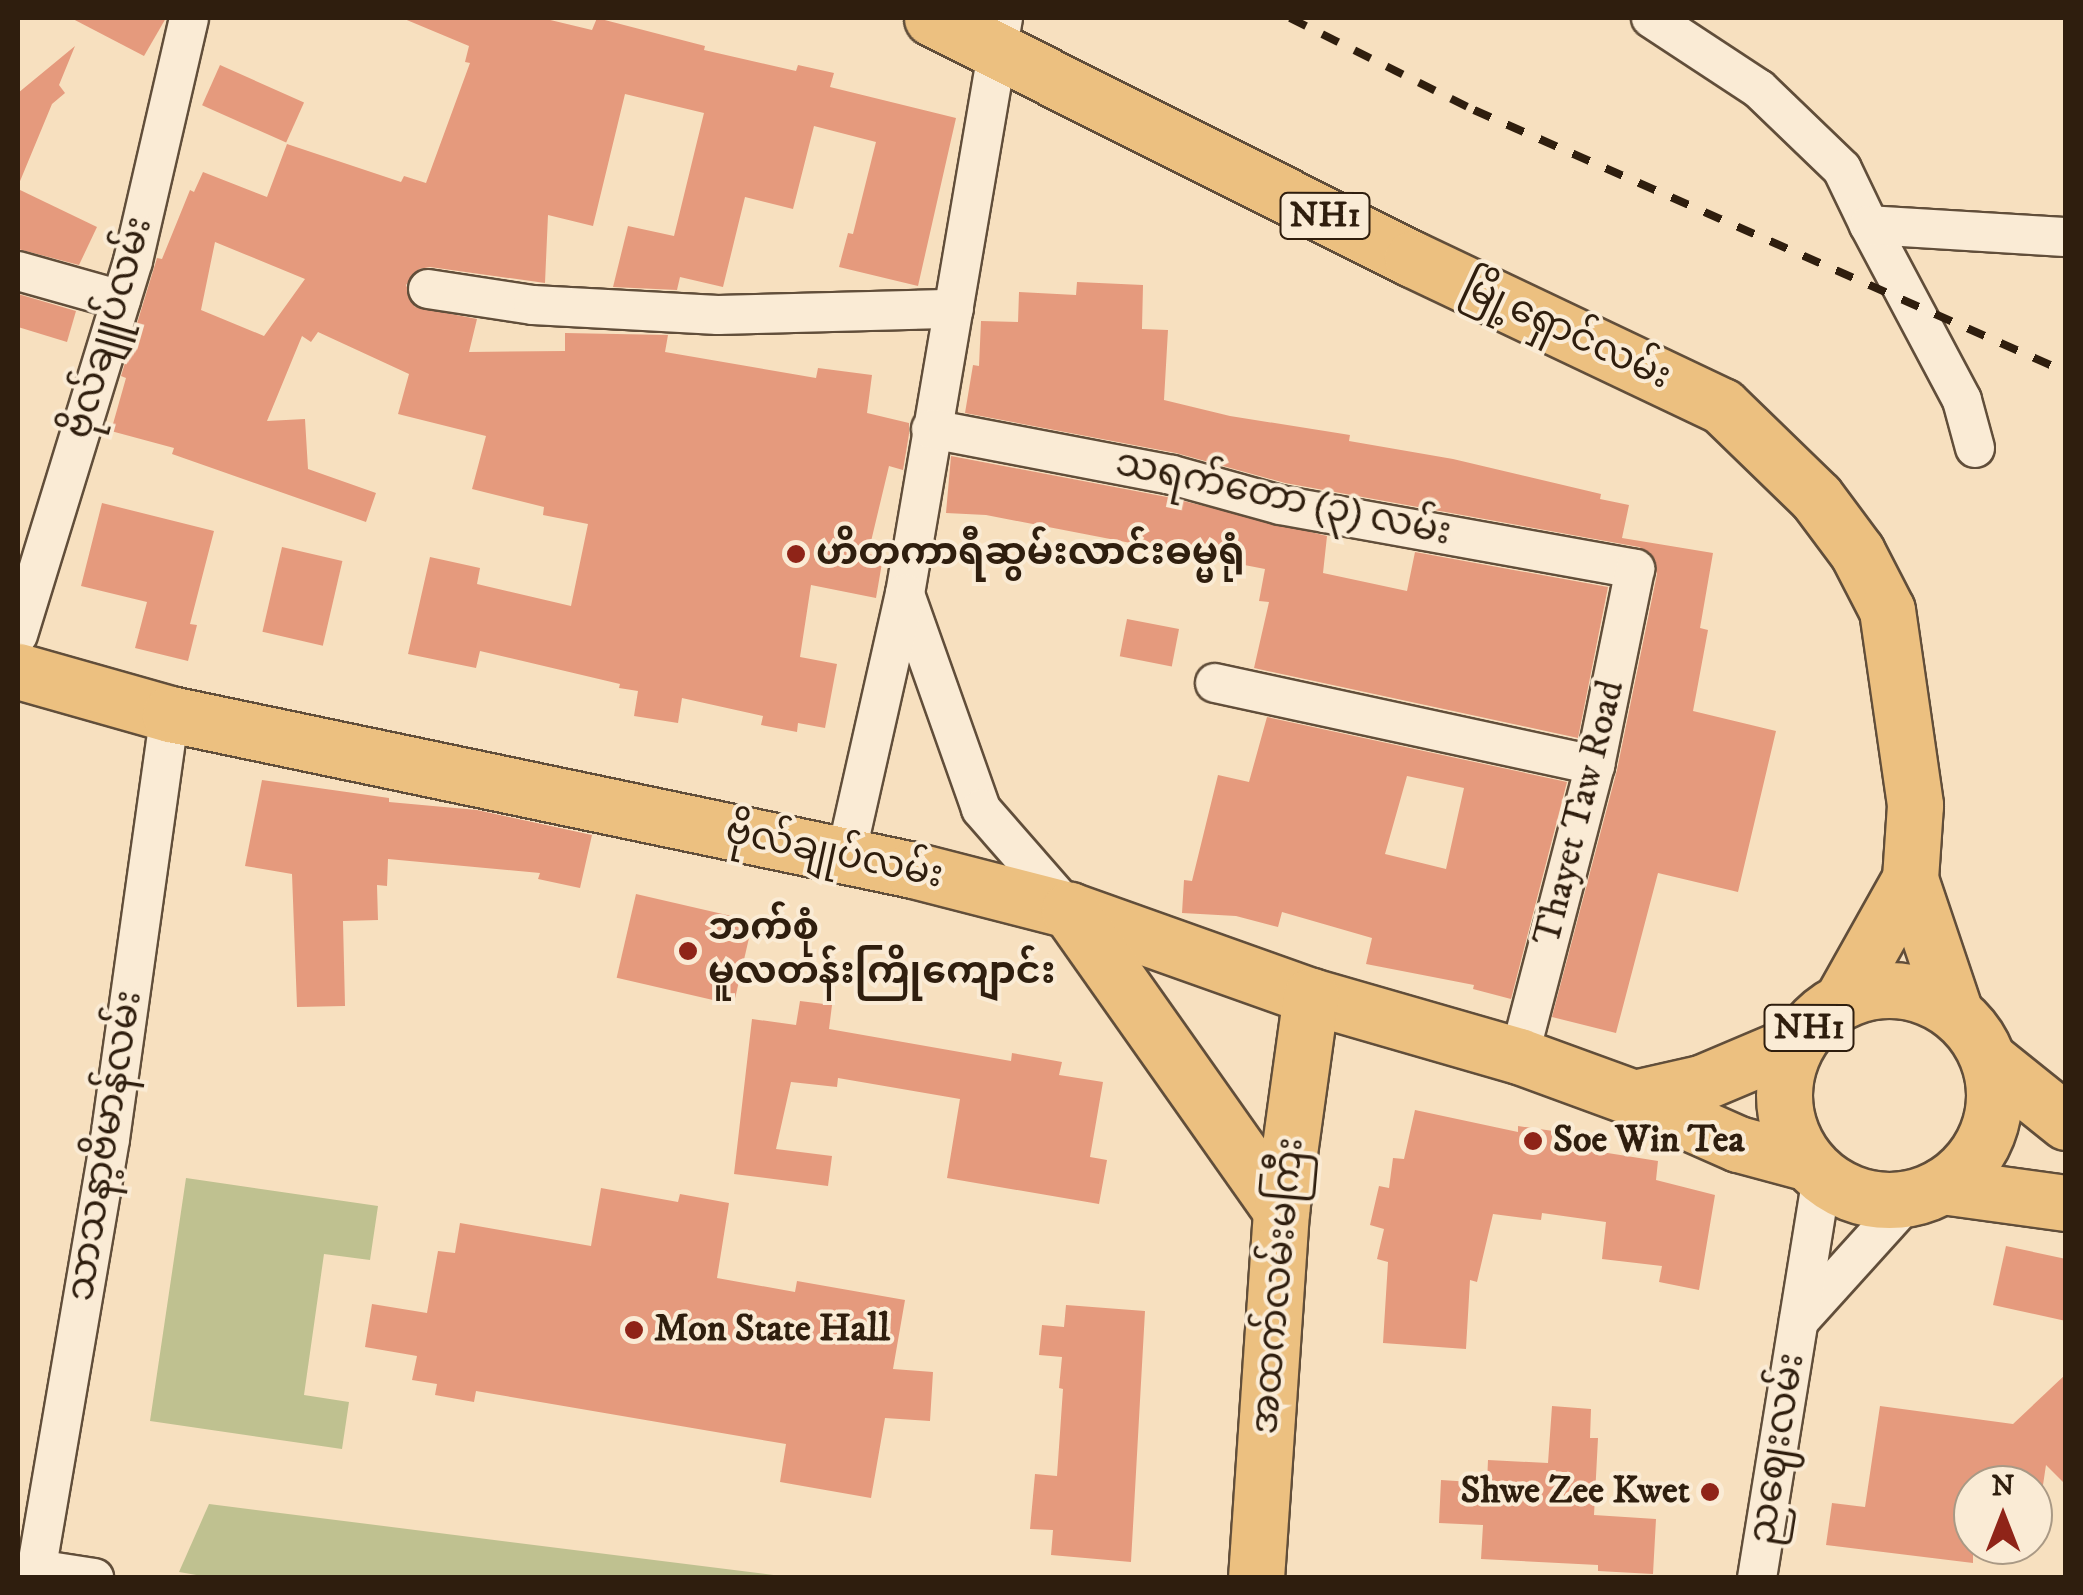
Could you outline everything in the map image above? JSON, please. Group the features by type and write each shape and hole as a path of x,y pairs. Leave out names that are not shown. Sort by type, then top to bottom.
{"main road":[{"name":"မြို့ရှောင်လမ်း","path":"932,18 1378,242 1722,406 1816,498 1857,552 1887,610 1915,806 1910,879 1955,1013"},
{"name":"ဗိုလ်ချုပ်လမ်း","path":"18,670 170,714 846,855 1069,910 1311,996 1519,1056 1634,1098 1738,1144 1815,1170"},
{"name":"မြို့ရှောင်လမ်း","path":"1842,1000 1910,879"},
{"path":"1069,910 1281,1212"},
{"name":"NH1","path":"1815,1170 1791,1135 1784,1104 1786,1072 1798,1042 1817,1018 1842,1000 1870,991 1900,990 1929,998 1955,1013 1976,1034 1989,1060 2066,1122"},
{"name":"အထက်လမ်းမကြီး","path":"1256,1578 1281,1212 1311,996"},
{"path":"1634,1098 1700,1083 1798,1042"},
{"path":"1926,1192 1970,1162 1988,1131 1994,1096 1989,1060"},
{"path":"1815,1170 1864,1196 1926,1192 2066,1203"}],"street":[{"name":"ဗိုလ်ချူပ်လမ်း","path":"18,635 121,300 190,18"},
{"path":"846,855 905,594 1003,18"},
{"path":"1651,18 1759,89 1842,169 1962,400 1976,448"},
{"path":"1869,225 2066,237"},
{"path":"18,270 121,300"},
{"path":"428,289 532,305 718,315 954,309"},
{"name":"သရက်တော (၃) လမ်း","path":"931,428 1172,475 1280,506 1636,569"},
{"name":"Thayet Taw Road","path":"1519,1056 1595,765 1636,569"},
{"path":"905,594 981,810 1069,910"},
{"path":"1215,683 1595,765"},
{"name":"သာသနာ့ဗိမာန်လမ်း","path":"36,1573 110,1138 170,714"},
{"name":"ညဈေးလမ်း","path":"1757,1578 1799,1322 1815,1170"},
{"name":"ညဈေးလမ်း","path":"1799,1322 1926,1192"},
{"path":"36,1573 94,1578"}],"green space":[{"path":"186,1178 378,1206 370,1260 324,1254 304,1395 349,1402 342,1449 150,1421"},
{"path":"209,1504 789,1577 214,1578 179,1572"}],"building":[{"path":"71,18 166,18 144,56"},
{"path":"402,18 542,18 592,30 597,18 705,46 704,50 796,71 798,65 834,73 830,87 956,118 918,286 839,267 848,233 853,234 876,142 814,126 793,209 745,197 723,287 680,277 677,290 613,287 628,226 674,236 704,113 625,94 593,226 548,215 545,283 430,267 419,269 406,285 415,307 477,319 469,352 565,351 565,333 668,335 665,352 816,378 818,368 872,375 867,413 909,423 909,434 903,470 889,466 868,554 883,557 876,598 811,585 800,657 837,664 825,728 798,723 797,732 761,725 763,716 682,698 678,723 634,716 638,691 619,688 620,684 480,651 476,668 408,654 430,557 480,568 477,584 571,606 588,524 543,515 544,507 472,489 486,436 398,414 409,374 318,332 311,342 302,336 267,421 305,419 308,469 376,493 366,522 172,454 174,448 111,431 126,378 121,376 157,258 162,259 190,190 194,192 203,172 267,197 287,144 401,182 404,176 426,183 470,63 465,62 469,46","holes":["215,242 305,279 264,336 201,310"]},
{"path":"75,46 59,85 65,93 52,104 18,186 18,93"},
{"path":"220,65 304,102 286,143 202,105"},
{"path":"18,189 97,227 79,265 18,249"},
{"path":"1077,282 1143,285 1142,329 1168,330 1164,400 1230,416 1350,435 1349,441 1453,459 1601,494 1600,499 1629,505 1622,538 1713,553 1700,628 1708,630 1693,711 1776,731 1738,892 1658,873 1616,1033 1552,1017 1617,770 1657,574 1650,553 1639,547 1285,483 1176,453 965,413 973,365 979,366 981,321 1018,322 1019,292 1076,295"},
{"path":"18,294 76,311 67,342 18,327"},
{"path":"951,456 1167,497 1327,536 1323,573 1407,591 1415,552 1608,587 1578,738 1254,668 1269,602 1259,601 1265,569 986,515 946,513"},
{"path":"102,503 214,531 190,624 197,625 188,661 135,648 147,602 81,586"},
{"path":"282,547 342,561 323,646 262,632"},
{"path":"1127,619 1179,629 1172,666 1120,656"},
{"path":"1267,717 1567,782 1511,999 1473,989 1474,985 1366,964 1372,938 1282,912 1278,927 1236,916 1182,913 1184,880 1192,881 1218,775 1249,782","holes":["1407,776 1464,788 1446,869 1385,854"]},
{"path":"262,780 389,798 389,802 477,810 592,835 580,888 538,879 540,873 388,859 387,886 377,885 378,920 343,921 345,1006 297,1007 292,874 245,866"},
{"path":"636,894 753,921 734,1005 617,978"},
{"path":"800,1001 832,1005 829,1029 1011,1061 1012,1053 1062,1062 1059,1075 1103,1082 1090,1157 1107,1160 1099,1204 947,1178 960,1099 838,1078 837,1087 791,1082 776,1149 832,1156 828,1186 734,1174 752,1019 796,1025"},
{"path":"1415,1110 1518,1132 1518,1126 1553,1131 1551,1144 1658,1161 1656,1180 1715,1195 1699,1290 1659,1282 1662,1266 1602,1259 1606,1222 1542,1213 1541,1220 1493,1214 1477,1282 1470,1280 1466,1349 1383,1343 1388,1262 1377,1259 1384,1229 1370,1225 1379,1186 1389,1188 1393,1158 1404,1159"},
{"name":"Mon State Hall","path":"601,1188 678,1202 680,1194 729,1203 717,1278 795,1292 797,1281 905,1300 893,1369 933,1372 930,1421 885,1418 871,1498 780,1482 786,1444 476,1391 474,1402 435,1395 437,1384 412,1380 417,1356 365,1347 372,1304 427,1313 438,1251 455,1253 460,1223 591,1246"},
{"path":"2006,1246 2066,1259 2066,1321 1993,1305"},
{"path":"1066,1305 1145,1311 1131,1562 1051,1555 1053,1530 1030,1529 1035,1474 1057,1476 1063,1389 1059,1388 1062,1357 1039,1355 1042,1325 1064,1327"},
{"path":"2066,1374 2066,1485 2053,1472 2053,1465 1953,1465 1953,1561 1826,1545 1832,1503 1865,1507 1880,1406 2013,1424"},
{"path":"1552,1406 1591,1409 1590,1438 1598,1438 1594,1515 1656,1519 1653,1574 1598,1571 1598,1565 1481,1559 1483,1525 1439,1523 1441,1480 1487,1483 1488,1460 1548,1463"}],"railway":[{"path":"1290,18 1474,110 2066,372"}],"place":[{"name":"ဟိတကာရီဆွမ်းလာင်းဓမ္မရုံ","path":"796,554"},
{"name":"ဘက်စုံ မူလတန်းကြိုကျောင်း","path":"688,951"},
{"name":"Soe Win Tea","path":"1533,1141"},
{"name":"Mon State Hall","path":"634,1330"},
{"name":"Shwe Zee Kwet","path":"1710,1492"}]}
